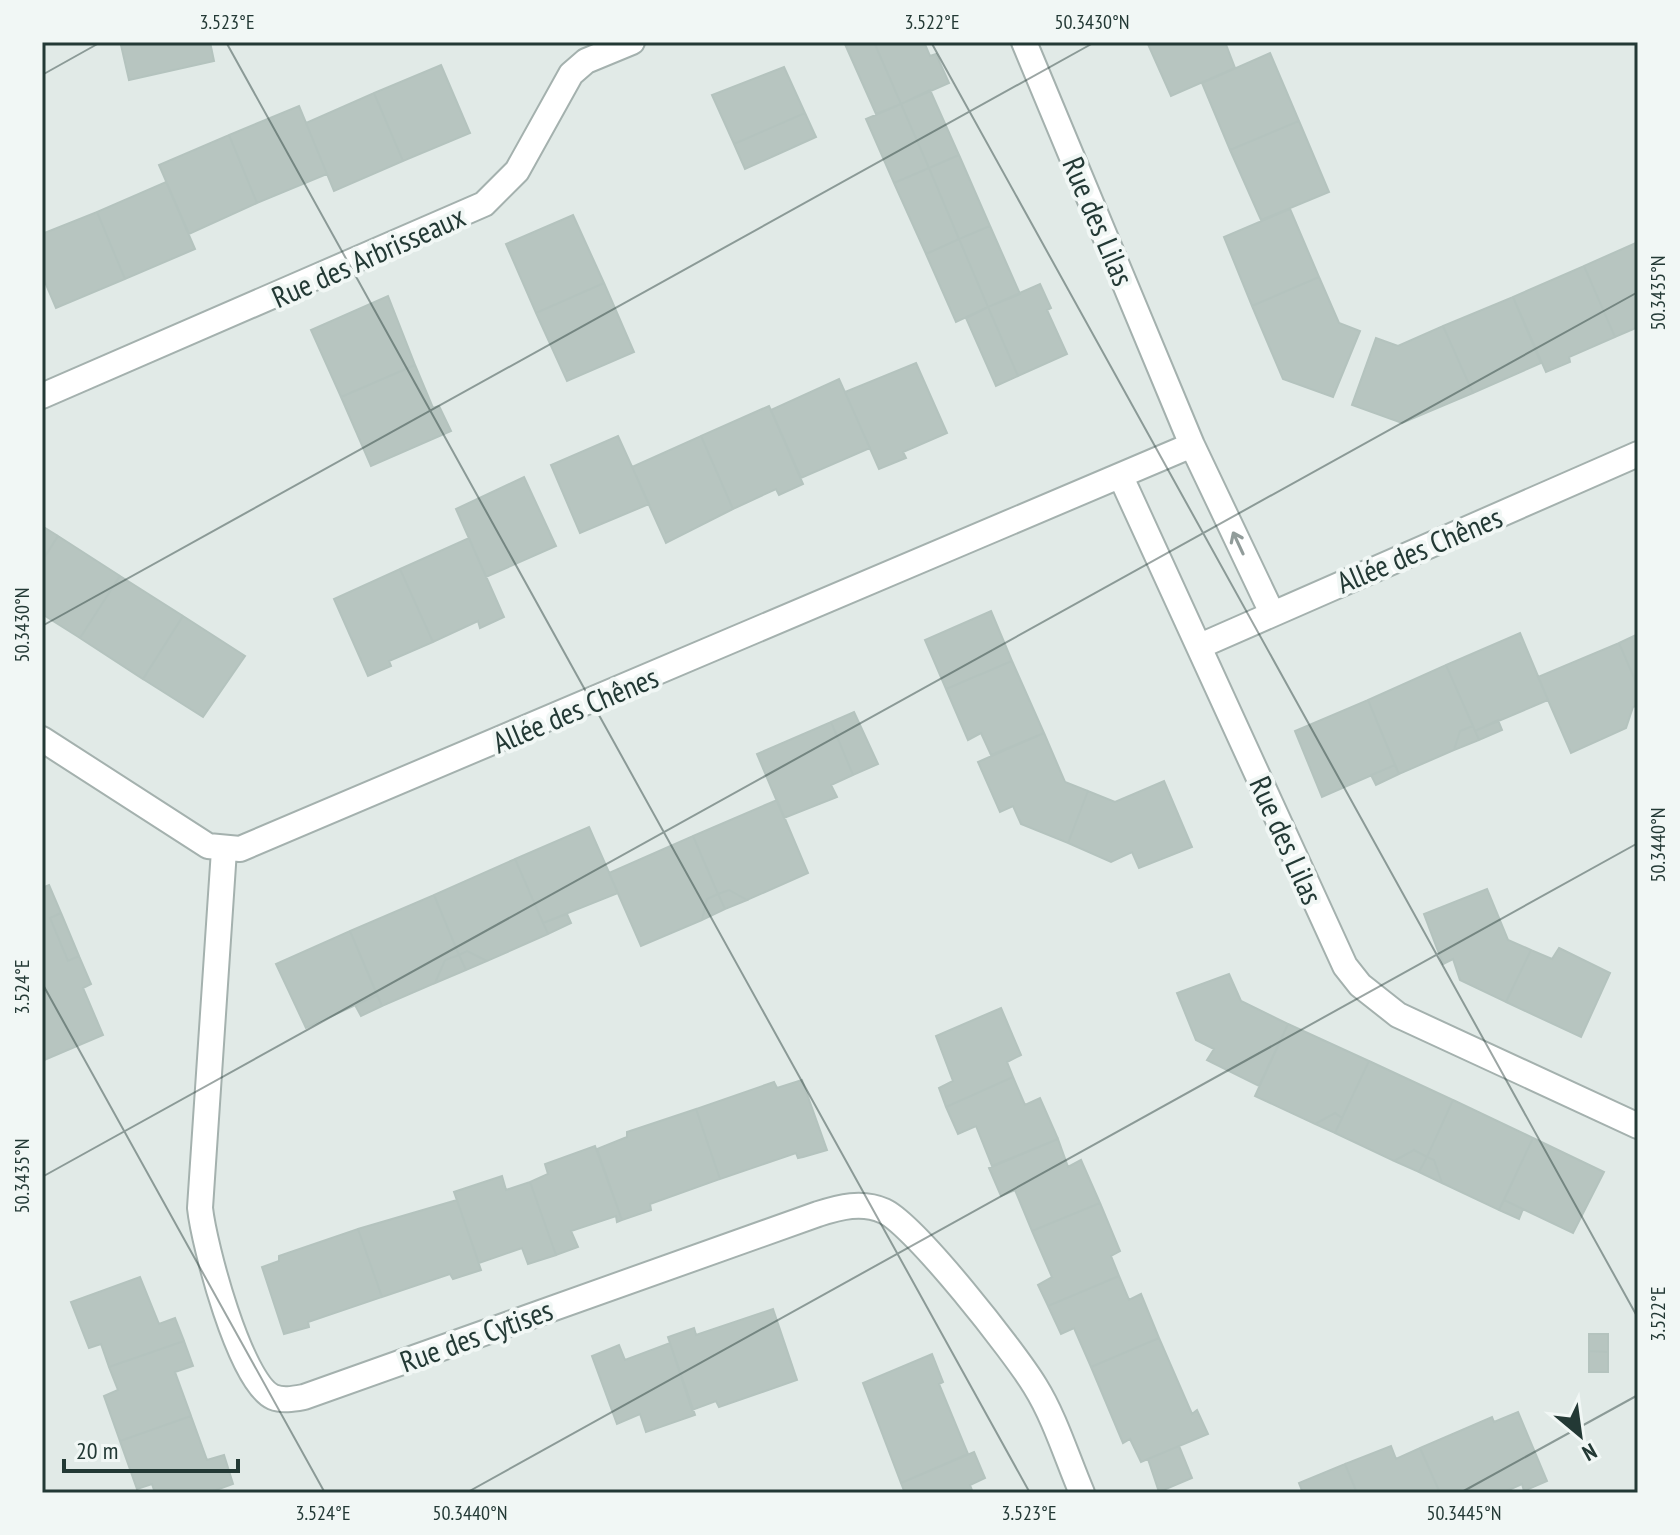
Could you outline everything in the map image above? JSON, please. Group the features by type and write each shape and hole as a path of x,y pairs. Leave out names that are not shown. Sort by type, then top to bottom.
{"street":[{"name":"Rue des Arbrisseaux","path":"42,396 484,204 517,171 571,74 586,61 632,42"},
{"name":"Rue des Lilas","path":"1024,42 1192,445 1272,613"},
{"path":"1121,477 1192,445"},
{"name":"Allée des Chênes","path":"1200,646 1638,454"},
{"name":"Rue des Lilas","path":"1121,477 1335,949 1360,985 1398,1015 1638,1126"},
{"name":"Allée des Chênes","path":"224,850 259,844 1121,477"},
{"path":"42,739 208,846 224,850"},
{"name":"Rue des Cytises","path":"224,850 200,1208 211,1264 241,1352 252,1377 264,1391 274,1398 290,1400 304,1397 818,1214 842,1206 864,1205 883,1210 919,1239 1020,1365 1036,1387 1082,1493"}],"building":[{"path":"135,42 210,42 214,61 129,80 121,45"},
{"path":"844,42 874,42 901,104 876,114"},
{"path":"874,42 924,42 930,56 936,54 949,83 901,104"},
{"path":"1147,42 1225,42 1235,68 1171,96"},
{"path":"1270,53 1299,121 1230,150 1202,83"},
{"path":"441,65 470,133 403,161 374,93"},
{"path":"784,67 805,113 734,144 712,95"},
{"path":"930,90 959,155 929,168 901,104"},
{"path":"374,93 403,161 334,191 306,123"},
{"path":"901,104 929,168 894,183 866,119"},
{"path":"299,106 327,174 257,203 229,135"},
{"path":"805,113 816,137 745,169 734,144"},
{"path":"1299,121 1329,192 1261,220 1230,150"},
{"path":"229,135 257,203 189,234 159,165"},
{"path":"959,155 990,226 959,239 929,168"},
{"path":"929,168 959,239 926,254 894,183"},
{"path":"166,182 195,249 125,279 97,212"},
{"path":"1290,209 1319,277 1252,306 1224,237"},
{"path":"97,212 125,279 56,308 42,275 42,234"},
{"path":"573,215 604,283 536,313 506,244"},
{"path":"990,226 1020,294 988,307 959,239"},
{"path":"959,239 988,307 956,322 926,254"},
{"path":"1638,242 1638,327 1615,337 1584,266"},
{"path":"1584,266 1615,337 1569,357 1570,362 1546,372 1513,297"},
{"path":"1319,277 1339,323 1360,331 1333,397 1283,379 1252,306"},
{"path":"604,283 634,352 567,381 536,313"},
{"path":"1040,284 1051,308 1047,310 1067,354 1018,376 988,307"},
{"path":"388,296 415,365 341,397 311,330"},
{"path":"1513,297 1541,363 1473,393 1443,326"},
{"path":"988,307 1018,376 996,386 966,318"},
{"path":"1443,326 1473,393 1402,423 1352,405 1376,338 1398,346"},
{"path":"916,363 947,433 903,452 906,458 879,469 845,392"},
{"path":"415,365 433,408 439,406 451,431 371,466 341,397"},
{"path":"839,379 870,448 801,478 771,410"},
{"path":"769,406 803,484 779,495 776,489 733,509 701,436"},
{"path":"618,436 649,504 580,533 551,465"},
{"path":"701,436 733,509 666,543 632,467"},
{"path":"524,477 556,546 486,577 456,509"},
{"path":"42,526 58,536 42,561"},
{"path":"58,536 120,576 80,638 42,614 42,561"},
{"path":"469,538 504,617 480,628 478,621 433,642 400,569"},
{"path":"400,569 433,642 389,661 391,666 368,676 334,599"},
{"path":"120,576 183,616 143,679 80,638"},
{"path":"991,611 1012,661 946,689 925,640"},
{"path":"183,616 245,656 203,717 143,679"},
{"path":"1520,633 1548,700 1475,731 1446,665"},
{"path":"1638,634 1638,687 1619,643"},
{"path":"1619,643 1638,687 1638,705 1633,707 1626,728 1571,753 1538,677"},
{"path":"1012,661 1044,733 991,755 981,733 968,740 946,689"},
{"path":"1446,665 1473,726 1460,731 1454,750 1399,774 1368,700"},
{"path":"1368,700 1395,765 1322,797 1295,731"},
{"path":"854,712 878,764 853,775 831,722"},
{"path":"1498,720 1502,730 1479,740 1475,731"},
{"path":"831,722 853,775 831,785 837,797 784,818 757,754"},
{"path":"1473,726 1479,740 1454,750 1460,731"},
{"path":"1044,733 1065,782 1088,791 1068,843 1021,824 1013,806 1000,812 978,762"},
{"path":"1395,765 1399,774 1376,785 1371,775"},
{"path":"1164,781 1192,847 1139,868 1132,852 1111,862 1068,843 1088,791 1115,802"},
{"path":"777,800 808,873 747,900 729,890 718,894 693,836"},
{"path":"589,827 618,893 543,923 515,859"},
{"path":"693,836 718,894 707,899 702,920 641,946 609,873"},
{"path":"515,859 548,934 487,961 467,951 459,955 434,895"},
{"path":"49,885 61,913 50,918 68,961 79,956 91,984 83,988 103,1035 42,1061 42,888"},
{"path":"1487,889 1508,940 1531,950 1506,1002 1460,980 1453,959 1443,964 1424,914"},
{"path":"729,890 747,900 725,909 718,894"},
{"path":"718,894 725,909 702,920 707,899"},
{"path":"434,895 459,955 445,960 435,983 382,1006 350,931"},
{"path":"61,913 79,956 68,961 50,918"},
{"path":"567,914 571,923 548,934 543,923"},
{"path":"350,931 377,995 306,1028 276,964"},
{"path":"1559,948 1610,973 1581,1037 1506,1002 1531,950 1552,959"},
{"path":"467,951 487,961 466,970 459,955"},
{"path":"459,955 466,970 435,983 445,960"},
{"path":"1229,974 1241,1001 1288,1024 1259,1086 1207,1060 1214,1049 1196,1040 1177,993"},
{"path":"377,995 382,1006 361,1016 355,1005"},
{"path":"1001,1008 1021,1055 1007,1062 1013,1077 946,1107 939,1088 953,1081 936,1036"},
{"path":"1288,1024 1369,1061 1342,1118 1335,1113 1315,1124 1255,1096"},
{"path":"1369,1061 1453,1100 1427,1157 1414,1150 1394,1161 1335,1133"},
{"path":"1013,1077 1025,1105 1040,1098 1058,1139 992,1166 976,1126 958,1134 946,1107"},
{"path":"802,1080 827,1150 798,1158 796,1153 720,1179 696,1109 774,1082 777,1088"},
{"path":"1453,1100 1533,1138 1499,1210 1442,1183 1434,1160 1427,1157"},
{"path":"696,1109 720,1179 650,1204 651,1210 622,1220 597,1149 627,1137 627,1132"},
{"path":"1335,1113 1342,1118 1335,1133 1315,1124"},
{"path":"1533,1138 1604,1172 1573,1233 1504,1200"},
{"path":"1058,1139 1068,1167 1081,1160 1100,1203 1032,1231 1015,1190 1001,1196 989,1168"},
{"path":"595,1146 622,1220 617,1222 616,1216 571,1231 578,1247 556,1255 530,1182 548,1174 545,1164"},
{"path":"1414,1150 1427,1157 1419,1172 1394,1161"},
{"path":"1427,1157 1434,1160 1442,1183 1419,1172"},
{"path":"502,1176 506,1190 530,1182 556,1255 528,1264 522,1248 479,1263 454,1192"},
{"path":"457,1200 481,1270 453,1279 450,1274 382,1297 358,1229"},
{"path":"1504,1200 1523,1209 1519,1219 1499,1210"},
{"path":"1100,1203 1120,1251 1111,1256 1119,1276 1048,1306 1038,1285 1052,1277 1032,1231"},
{"path":"358,1229 382,1297 308,1322 309,1327 284,1334 262,1267 279,1261 279,1256"},
{"path":"1119,1276 1129,1300 1141,1294 1159,1338 1091,1367 1074,1328 1061,1334 1048,1306"},
{"path":"140,1277 159,1324 175,1318 184,1341 109,1367 101,1344 89,1348 71,1302"},
{"path":"773,1309 797,1380 719,1407 716,1401 692,1410 668,1337 694,1328 696,1335"},
{"path":"1589,1334 1608,1334 1608,1352 1589,1351"},
{"path":"1159,1338 1192,1414 1197,1410 1208,1434 1141,1462 1130,1439 1123,1443 1091,1367"},
{"path":"184,1341 193,1366 175,1372 191,1416 120,1441 104,1396 118,1390 109,1367"},
{"path":"670,1343 695,1415 646,1432 640,1414 617,1424 592,1356 619,1345 625,1360"},
{"path":"1589,1351 1608,1352 1608,1372 1589,1372"},
{"path":"932,1354 943,1382 939,1384 968,1454 901,1483 863,1383"},
{"path":"1518,1412 1547,1481 1524,1491 1522,1484 1502,1493 1440,1493 1420,1448 1492,1417 1494,1422"},
{"path":"191,1416 207,1460 224,1455 233,1484 208,1493 155,1493 152,1484 137,1489 120,1441"},
{"path":"1179,1446 1192,1478 1159,1492 1148,1459"},
{"path":"1391,1446 1396,1459 1420,1448 1440,1493 1357,1493 1345,1464"},
{"path":"974,1452 985,1478 970,1485 973,1493 905,1493 901,1483"},
{"path":"1345,1464 1357,1493 1303,1493 1299,1483"}]}
